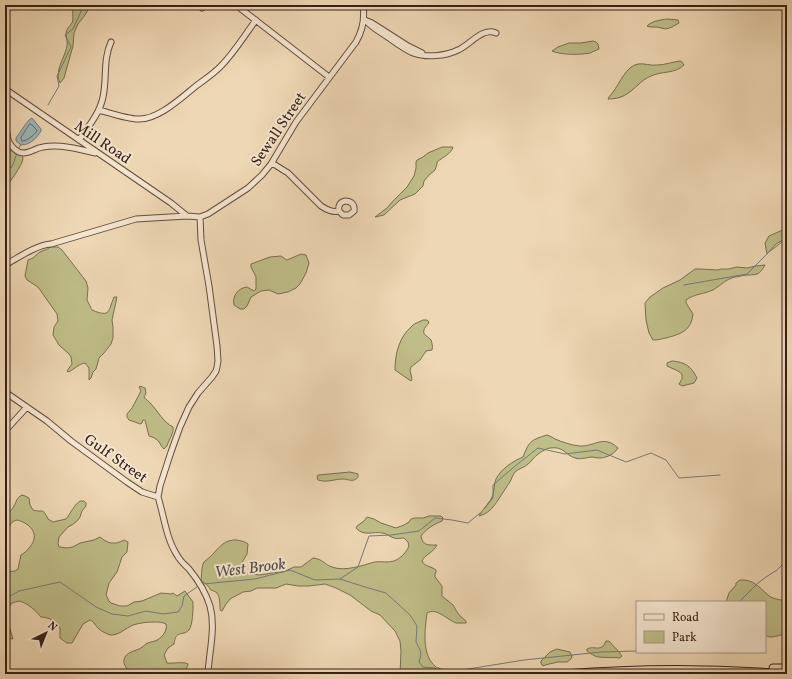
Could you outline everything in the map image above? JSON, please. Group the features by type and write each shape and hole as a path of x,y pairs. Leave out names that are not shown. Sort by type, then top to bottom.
{"highway":[{"path":"565,674 622,671 787,668"},
{"path":"721,670 787,674"}],"street":[{"path":"236,5 329,77"},
{"name":"Sewall Street","path":"200,217 208,214 248,188 262,175 272,162 292,129 356,42 362,30 364,20 363,5"},
{"path":"99,110 138,119 146,118 160,112 220,68 256,20"},
{"path":"364,20 372,22 408,46 425,55 439,55 454,52 467,45 483,33 490,31 496,32"},
{"path":"79,140 102,103 105,88 106,58 111,42"},
{"name":"Mill Road","path":"5,89 171,203 187,216"},
{"path":"5,114 9,143 17,152 23,153 42,147 54,146 99,153"},
{"path":"272,162 288,173 321,206 331,211 339,211"},
{"path":"5,265 45,244 51,244 136,219 187,216 200,217 201,240 209,286 218,361 216,370 196,396 180,427 158,497"},
{"name":"Gulf Street","path":"5,392 127,482 142,492 158,497 168,537 174,551 180,561 198,581 210,606 212,635 208,674"},
{"path":"5,431 27,407"}],"green space":[{"path":"77,5 91,5 78,24 74,33 73,46 64,78 60,83 58,73 67,46 66,32 72,23 73,10"},
{"path":"659,20 678,20 679,23 666,29 647,26"},
{"path":"593,41 598,44 599,49 590,53 571,54 552,51 569,43"},
{"path":"680,61 684,65 680,68 651,76 624,95 617,98 608,99 627,71 634,65 660,65"},
{"path":"442,147 453,147 449,154 437,162 435,170 424,181 423,186 415,194 400,200 384,215 375,217 387,208 407,187 414,176 417,160"},
{"path":"15,148 19,149 23,159 16,174 5,187 5,155"},
{"path":"787,228 787,236 776,244 767,254 765,243 769,236"},
{"path":"50,247 58,247 62,250 86,281 88,288 87,300 92,310 103,313 108,312 114,297 117,297 112,320 113,338 111,344 99,358 96,369 89,380 89,368 85,363 68,372 67,371 72,364 71,357 59,345 53,335 54,327 58,321 57,314 38,287 27,280 25,276 28,260"},
{"path":"301,254 306,255 309,263 306,273 296,288 288,292 278,294 269,290 261,291 251,297 244,309 240,309 234,305 234,299 238,291 247,287 254,291 256,289 256,277 251,264 270,257 281,256 287,260"},
{"path":"765,265 757,274 732,278 713,290 692,296 686,300 686,303 693,314 688,328 676,335 653,340 649,333 646,320 645,303 650,297 663,288 680,280 695,269 718,270"},
{"path":"427,320 429,322 424,332 425,335 431,340 432,350 426,351 420,360 411,367 411,381 395,370 397,352 404,335 408,330 414,324"},
{"path":"672,361 681,362 692,370 697,378 694,383 682,386 679,384 682,379 682,374 667,366 667,363"},
{"path":"140,386 145,388 146,393 144,397 163,419 173,427 173,432 167,446 164,449 157,440 149,436 145,420 143,420 140,424 129,420 127,417 127,414 141,391"},
{"path":"547,435 576,446 585,446 603,441 613,444 618,448 616,451 604,458 593,457 579,459 572,457 558,448 550,448 545,450 515,472 494,506 479,516 492,498 496,479 501,472 511,463 523,457 531,442 537,438"},
{"path":"350,472 358,474 358,478 354,480 343,479 325,481 318,480 317,477 318,475"},
{"path":"22,495 29,498 30,505 33,510 44,512 48,519 53,522 66,519 80,501 84,501 86,506 78,520 68,527 59,537 59,547 73,547 80,543 100,537 112,543 118,543 124,540 128,542 127,552 122,557 117,572 109,583 106,595 111,603 120,606 127,606 134,602 142,601 161,593 173,593 177,596 185,591 193,602 190,628 186,632 176,636 174,644 168,648 164,655 167,663 183,663 188,665 180,674 131,674 124,664 126,655 141,648 147,643 162,637 166,629 166,624 163,623 151,622 133,625 122,632 110,635 100,630 90,620 83,624 72,643 67,643 60,638 60,628 55,621 41,617 34,609 25,603 19,601 12,603 5,612 5,572 15,571 18,569 21,555 34,541 34,534 33,530 27,524 16,520 12,522 5,538 5,516 14,506 18,498"},
{"path":"441,516 443,518 442,521 430,527 421,536 423,542 429,545 437,545 422,561 436,570 435,577 442,586 442,596 453,605 461,617 466,621 466,623 456,623 438,613 427,613 425,642 428,656 436,667 445,671 447,673 446,674 400,674 400,641 395,631 380,615 371,611 350,595 336,588 325,584 298,586 286,584 276,588 257,588 251,591 243,592 230,599 221,611 217,593 201,581 204,562 222,545 232,540 245,542 248,544 247,554 241,565 242,569 248,573 259,575 283,572 294,567 301,567 313,558 332,567 343,569 354,568 375,562 394,561 403,555 409,546 408,542 404,538 395,538 384,533 365,533 359,531 356,528 357,526 367,517 396,528 409,522 411,519"},
{"path":"740,580 752,582 759,586 768,595 787,601 787,634 773,637 766,636 766,601 726,601 729,593"},
{"path":"5,612 13,639 5,638"},
{"path":"606,641 609,641 619,652 622,656 620,658 597,657 587,651 587,649 590,648 602,647"},
{"path":"557,649 570,652 572,656 571,659 567,662 558,662 544,666 542,665 541,661 550,652"}],"water":[{"path":"32,118 41,131 33,141 21,145 16,141 16,138"}],"waterway":[{"path":"48,105 59,86 57,76 71,47 65,35 73,29 84,5"},
{"path":"18,150 21,144"},
{"path":"5,170 12,167 17,153"},
{"path":"684,285 747,274 769,252 787,238"},
{"name":"West Brook","path":"485,508 493,498 493,485 538,448 565,454 597,450 626,462 651,453 666,460 679,478 720,475"},
{"name":"West Brook","path":"203,584 255,579 290,570 315,580 340,579 358,567 369,536 419,531 435,518 468,523 480,513"},
{"path":"740,601 758,583 777,570 787,560"},
{"path":"340,579 386,593 410,615 417,626 416,642 421,654 419,662 423,667 435,668 440,674"},
{"name":"West Brook","path":"5,599 19,591 60,582 96,607 112,614 128,616 146,611 163,614 178,612 182,606 184,596 197,587"},
{"path":"443,674 524,660 601,652 636,651"}]}
